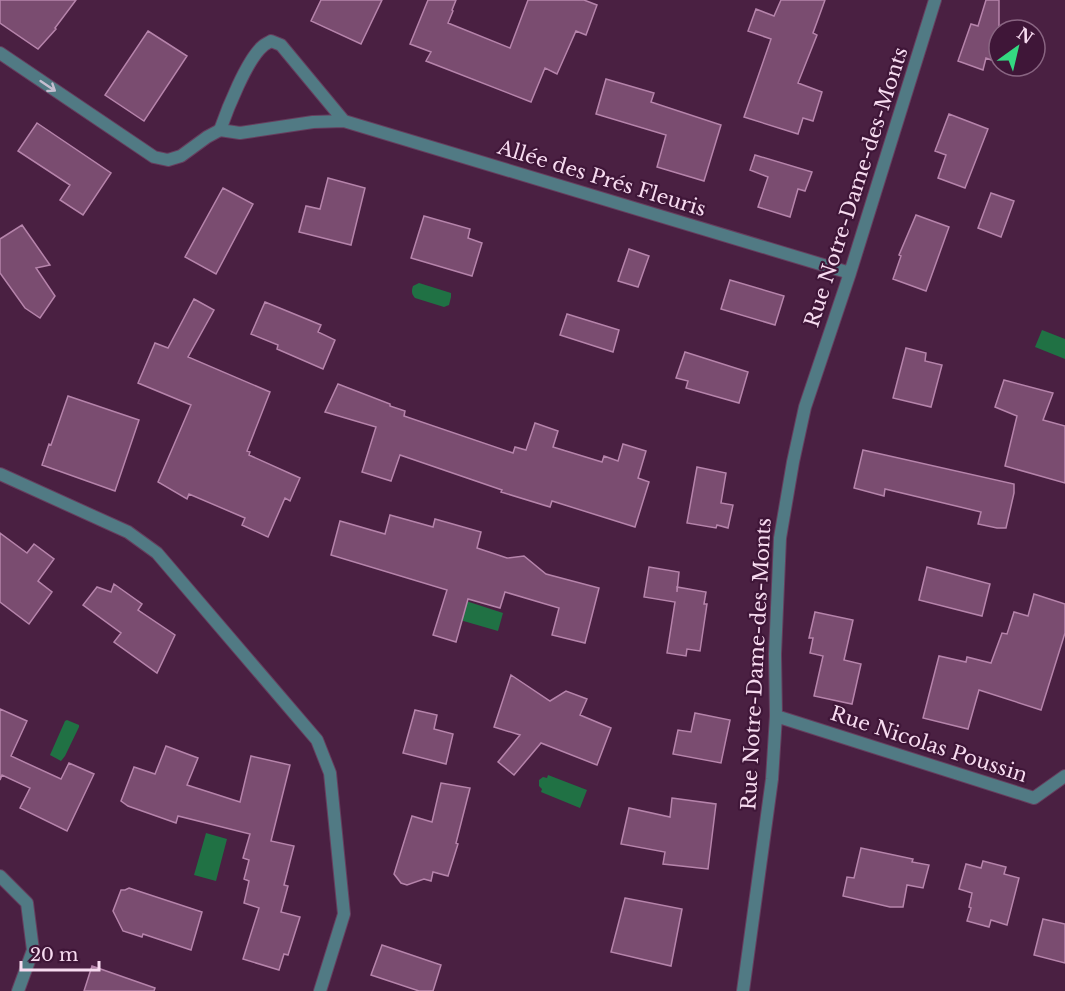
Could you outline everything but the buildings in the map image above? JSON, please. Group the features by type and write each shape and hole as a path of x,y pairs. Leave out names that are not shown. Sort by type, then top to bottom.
{"street":[{"name":"Rue Notre-Dame-des-Monts","path":"742,991 772,779 776,716 775,654 780,538 788,490 805,407 850,273 935,0"},
{"path":"0,53 154,157 168,160 181,156 219,130 228,105 246,70 262,46 271,41 281,45 344,121"},
{"name":"Allée des Prés Fleuris","path":"219,130 240,133 313,122 344,121 850,273"},
{"path":"0,474 128,532 157,553 316,740 330,774 344,914 320,991"},
{"name":"Rue Nicolas Poussin","path":"776,716 1034,798 1065,776"},
{"path":"0,876 27,903 33,950 18,991"}],"shaded area":[{"path":"419,283 451,293 449,305 444,307 415,298 412,288"},
{"path":"1042,330 1065,339 1065,359 1035,347"},
{"path":"466,601 503,613 498,631 460,620"},
{"path":"67,720 79,727 61,761 50,755"},
{"path":"548,775 587,790 580,808 541,792 539,780 543,777 547,778"},
{"path":"206,833 227,839 216,881 194,875"}]}
